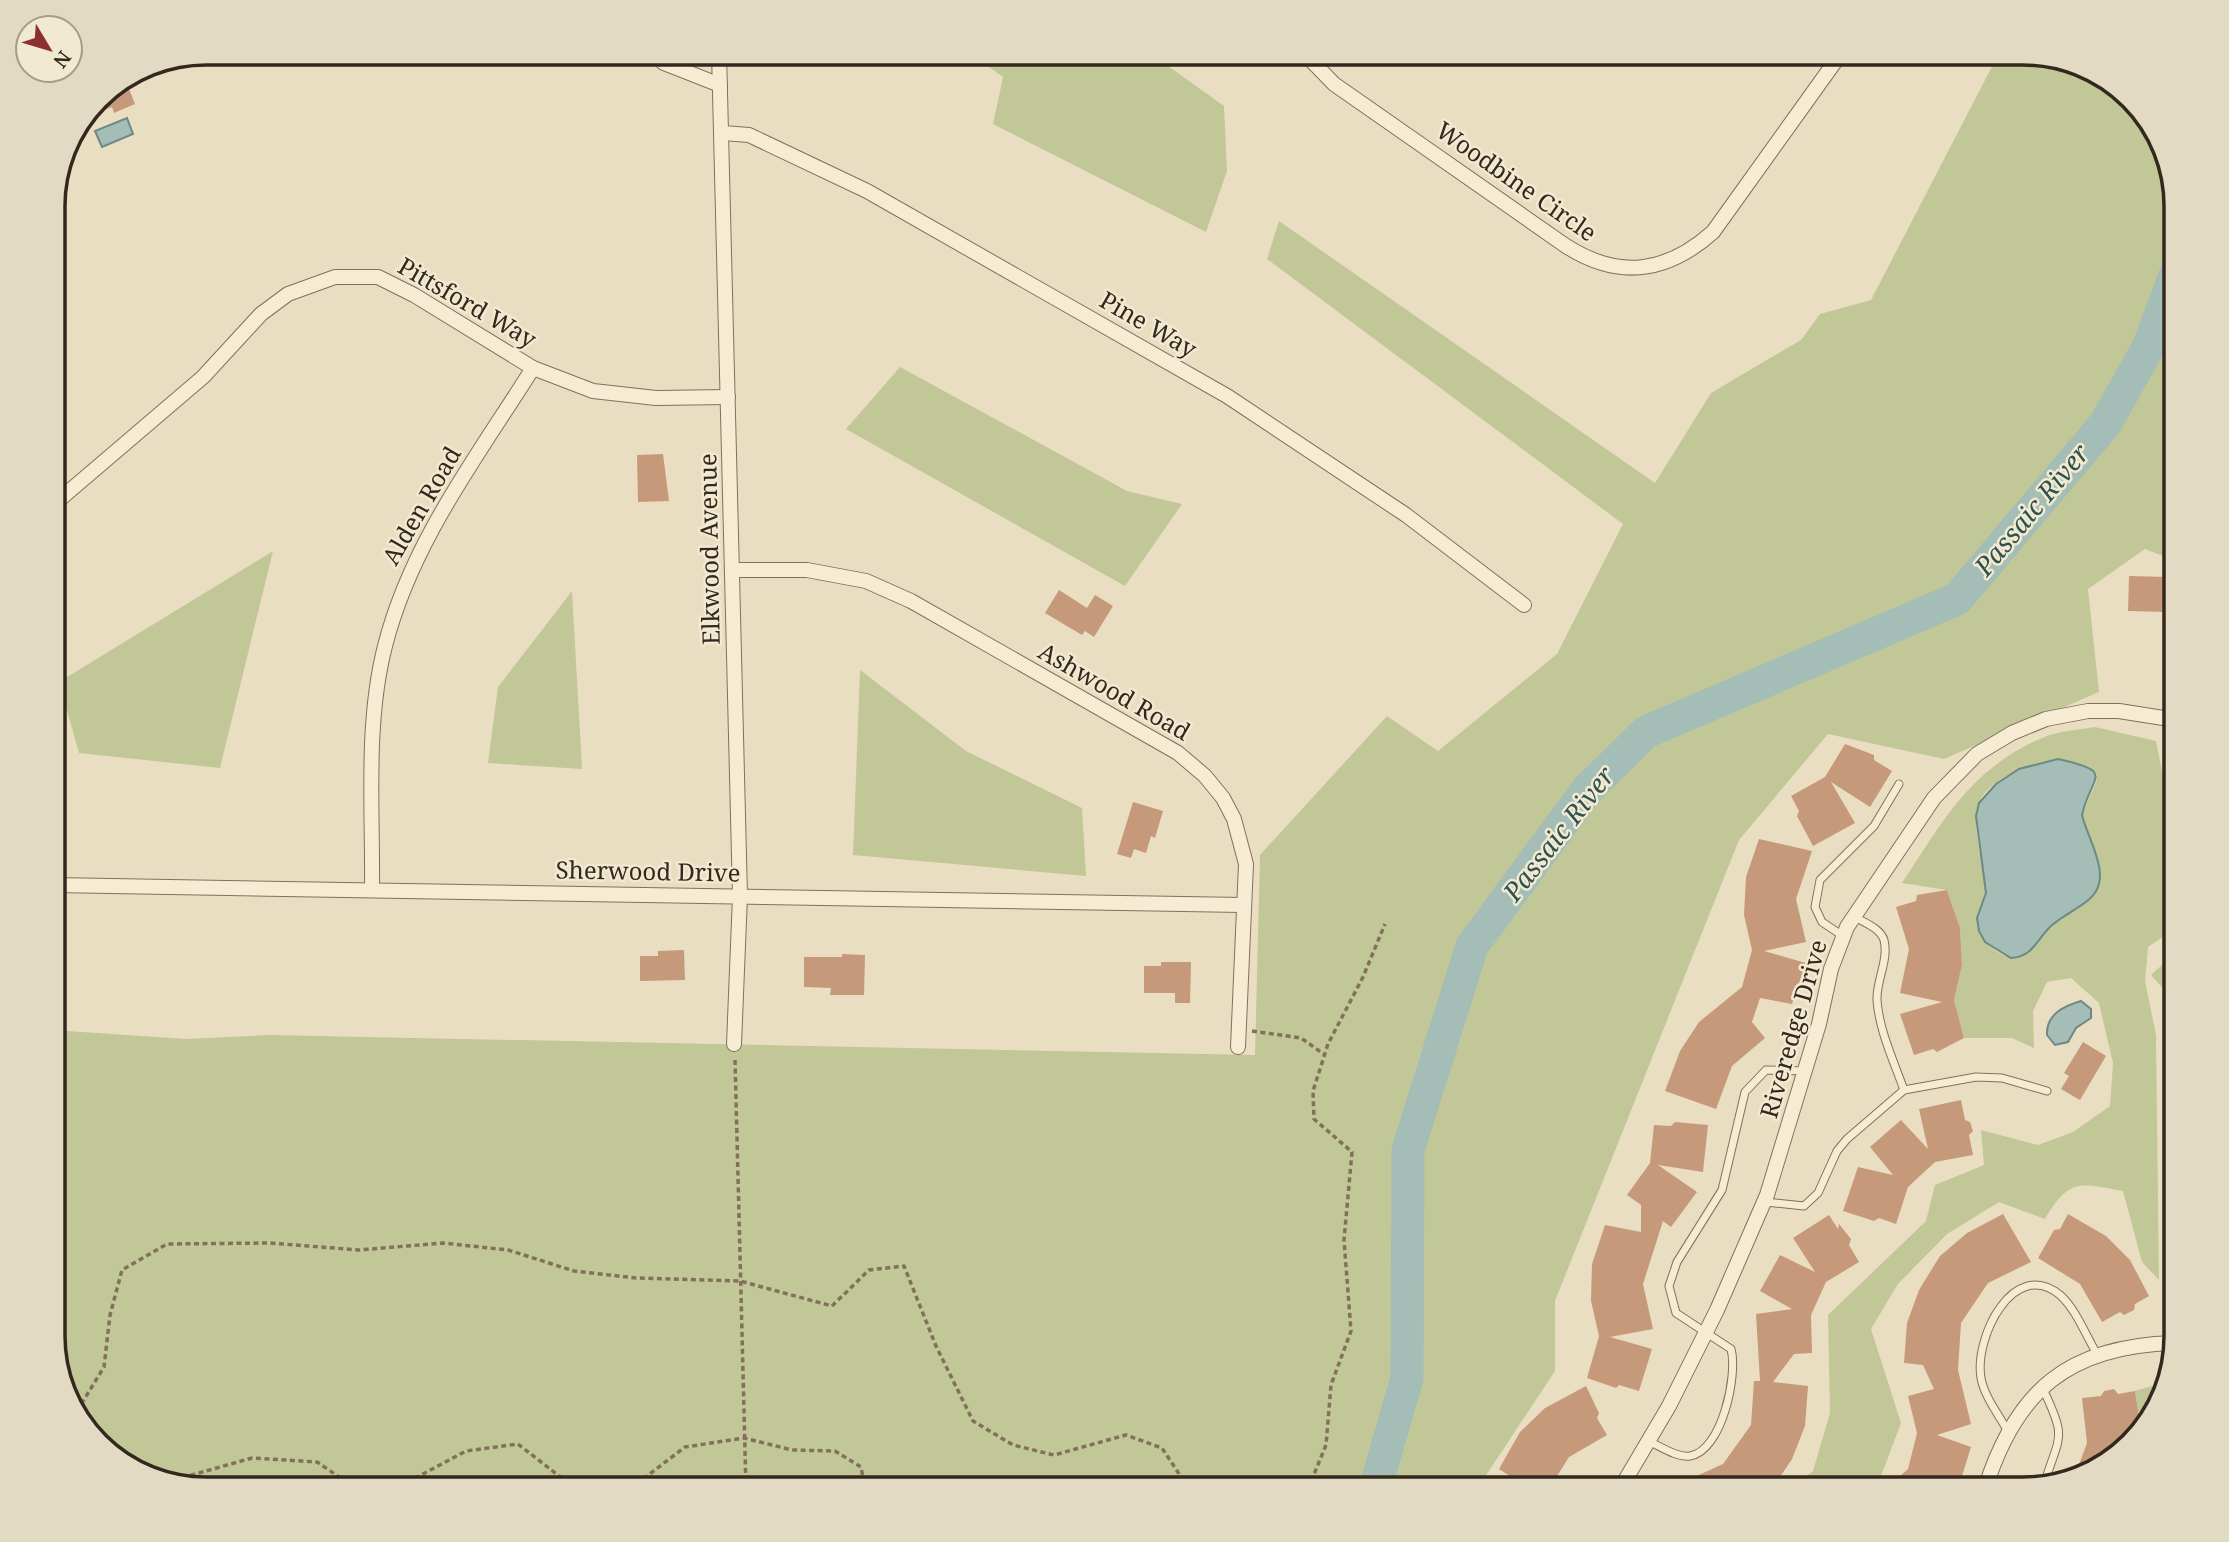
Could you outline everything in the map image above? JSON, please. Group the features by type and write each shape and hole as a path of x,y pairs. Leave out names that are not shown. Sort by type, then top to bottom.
{"street":[{"path":"669,65 720,85"},
{"name":"Elkwood Avenue","path":"719,65 740,896 734,1044"},
{"name":"Woodbine Circle","path":"1316,65 1334,83 1566,246 1590,261 1619,268 1670,262 1697,246 1713,232 1833,65"},
{"name":"Pine Way","path":"723,133 749,135 867,191 1227,396 1406,515 1524,606"},
{"name":"Pittsford Way","path":"65,495 203,377 261,314 288,294 313,282 335,276 378,277 414,295 533,368 593,391 620,396 728,397"},
{"name":"Alden Road","path":"372,889 375,704 384,648 398,601 428,533 533,368"},
{"name":"Ashwood Road","path":"734,570 807,570 866,581 911,601 1178,753 1211,784 1234,820 1246,864 1238,1047"},
{"name":"Riveredge Drive","path":"1627,1477 1706,1331 1765,1202 1805,1071 1831,969 1843,936 1934,798 1954,774 2000,740 2046,719 2088,711 2119,711 2164,718"},
{"name":"Sherwood Drive","path":"65,885 1243,905"},
{"path":"1989,1477 2007,1430 2019,1412 2074,1364 2097,1354 2136,1345 2164,1344"}],"lane":[{"path":"1843,936 1822,922 1815,906 1821,880 1874,826 1899,784"},
{"path":"1854,916 1877,929 1884,939 1877,998 1880,1021 1904,1090"},
{"path":"1648,1441 1681,1456 1696,1454 1709,1443 1723,1418 1729,1398 1732,1354 1726,1343 1676,1313 1669,1286 1677,1262 1722,1190 1745,1092 1766,1070 1805,1071"},
{"path":"1765,1202 1804,1206 1818,1193 1837,1151 1847,1139 1904,1090 1976,1077 2002,1078 2047,1091"},
{"path":"2007,1430 1981,1380 1980,1361 1984,1335 1995,1313 2007,1299 2025,1288 2041,1286 2060,1295 2097,1354"},
{"path":"2043,1389 2061,1435 2047,1475"}],"path":[{"path":"1313,1477 1325,1444 1331,1385 1351,1331 1344,1240 1352,1152 1314,1119 1313,1091 1325,1055 1385,924"},
{"path":"1239,1030 1301,1038 1325,1055"},
{"path":"734,1044 746,1477"},
{"path":"81,1402 104,1367 110,1315 122,1270 167,1244 270,1243 359,1250 443,1243 508,1250 574,1271 659,1280 740,1281 832,1306 869,1270 904,1266 936,1346 973,1421 1013,1446 1054,1455 1126,1435 1162,1448 1181,1477"},
{"path":"646,1477 685,1447 744,1438 792,1450 835,1451 861,1467 863,1477"},
{"path":"417,1477 466,1451 518,1444 560,1477"},
{"path":"188,1476 253,1458 317,1462 339,1477"}],"green space":[{"path":"986,65 1167,65 1224,106 1227,171 1206,232 993,124 1003,77"},
{"path":"1993,65 2051,67 2085,79 2116,100 2129,113 2150,144 2163,188 2164,556 2145,549 2088,589 2099,692 1944,759 1828,734 1739,840 1555,1301 1555,1371 1485,1477 206,1477 178,1475 144,1463 106,1436 84,1407 72,1381 65,1345 65,1031 186,1039 269,1035 1255,1055 1260,855 1387,716 1438,751 1557,654 1623,524 1267,259 1279,221 1655,483 1711,393 1801,340 1820,314 1871,300"},
{"path":"900,367 1127,491 1182,504 1125,586 846,429"},
{"path":"273,551 220,768 79,753 65,703 65,678"},
{"path":"572,591 582,769 488,763 498,687"},
{"path":"860,670 966,751 1082,808 1086,876 853,855"},
{"path":"2095,727 2156,741 2164,780 2164,936 2148,947 2145,981 2156,1035 2159,1280 2142,1262 2123,1191 2096,1186 2077,1187 2061,1196 2045,1219 1999,1202 1947,1234 1898,1284 1871,1329 1901,1423 1881,1476 1805,1477 1813,1471 1830,1413 1828,1315 1926,1221 1935,1185 1984,1165 1981,1130 2038,1145 2073,1132 2110,1106 2113,1063 2099,1003 2071,978 2047,982 2033,1011 2034,1048 2012,1038 1964,1038 1954,1000 1962,965 1960,928 1947,890 1902,883 1945,818 1977,781 2017,751 2061,732","holes":["2058,759 2083,765 2097,780 2082,815 2100,866 2088,901 2051,926 2029,953 2005,956 1985,942 1978,930 1977,924 1986,889 1976,820 1979,802 1994,785 2014,772"]},
{"path":"2164,963 2164,990 2151,975"},
{"path":"2155,1385 2139,1416 2135,1391"}],"water":[{"path":"127,118 133,134 102,147 95,131"},
{"path":"2058,759 2088,768 2096,777 2082,815 2098,860 2099,882 2087,901 2051,926 2030,951 2011,958 1985,942 1979,931 1977,918 1986,893 1976,816 1979,803 1996,784 2019,769"},
{"path":"2081,1001 2091,1009 2091,1018 2076,1028 2068,1042 2055,1045 2047,1035 2047,1028 2053,1016 2068,1005"}],"building":[{"path":"129,88 135,104 114,113 112,107 102,111"},
{"path":"663,454 669,501 638,502 637,455"},
{"path":"2129,576 2164,577 2164,612 2128,611"},
{"path":"1059,590 1087,608 1095,595 1113,606 1094,637 1085,631 1082,635 1045,613"},
{"path":"1845,744 1874,755 1874,760 1892,771 1870,807 1831,782 1855,823 1813,846 1797,816 1799,811 1791,796 1825,777"},
{"path":"1133,802 1163,811 1155,838 1151,836 1146,853 1134,849 1131,858 1117,854"},
{"path":"1759,839 1812,851 1796,899 1806,942 1764,951 1806,963 1792,1004 1760,998 1752,1022 1765,1038 1732,1066 1716,1109 1665,1091 1680,1051 1699,1022 1742,987 1752,950 1744,915 1746,877"},
{"path":"1947,890 1960,928 1962,965 1954,1000 1964,1038 1937,1052 1933,1049 1914,1055 1900,1014 1942,1002 1900,993 1909,949 1896,907 1916,901 1917,895"},
{"path":"684,950 685,980 640,981 640,956 658,956 658,951"},
{"path":"842,954 865,955 864,995 830,995 831,988 804,987 804,957 842,957"},
{"path":"1161,962 1191,962 1190,1003 1175,1003 1175,993 1144,993 1144,966 1161,966"},
{"path":"2083,1042 2106,1056 2080,1100 2061,1089 2069,1076 2064,1073"},
{"path":"1961,1100 1965,1120 1970,1122 1973,1131 1969,1135 1973,1155 1935,1162 1908,1187 1896,1224 1879,1218 1874,1221 1843,1211 1858,1167 1893,1175 1870,1147 1901,1120 1928,1149 1919,1109"},
{"path":"1675,1122 1708,1125 1703,1172 1658,1165 1697,1192 1671,1227 1663,1221 1643,1284 1653,1329 1610,1337 1652,1349 1639,1391 1619,1385 1616,1388 1587,1378 1599,1336 1591,1301 1592,1264 1605,1225 1641,1232 1641,1205 1627,1195 1650,1163 1654,1125 1671,1126"},
{"path":"2003,1214 2031,1262 1988,1283 1961,1323 1958,1370 1971,1424 1937,1435 1971,1447 1962,1477 1899,1477 1908,1469 1917,1433 1908,1396 1934,1389 1923,1365 1904,1363 1907,1323 1919,1290 1940,1256 1967,1233"},
{"path":"2068,1214 2106,1236 2130,1260 2149,1296 2135,1304 2134,1310 2124,1315 2120,1312 2102,1322 2080,1284 2038,1258 2054,1230 2060,1229"},
{"path":"1829,1215 1838,1229 1839,1224 1851,1239 1849,1245 1859,1262 1826,1282 1811,1315 1812,1353 1794,1354 1773,1382 1808,1386 1805,1426 1792,1459 1780,1477 1694,1477 1723,1464 1751,1425 1754,1381 1760,1381 1756,1314 1792,1309 1760,1291 1780,1255 1815,1272 1793,1238"},
{"path":"1586,1386 1599,1413 1597,1418 1607,1435 1569,1457 1556,1477 1511,1477 1499,1469 1520,1432 1545,1408"},
{"path":"2114,1389 2118,1394 2135,1391 2139,1416 2116,1442 2079,1466 2087,1443 2082,1398 2101,1396 2104,1391"}],"waterway":[{"name":"Passaic River","path":"1378,1477 1407,1378 1408,1150 1472,946 1587,790 1646,732 1957,599 2105,424 2148,348 2164,305"}]}
